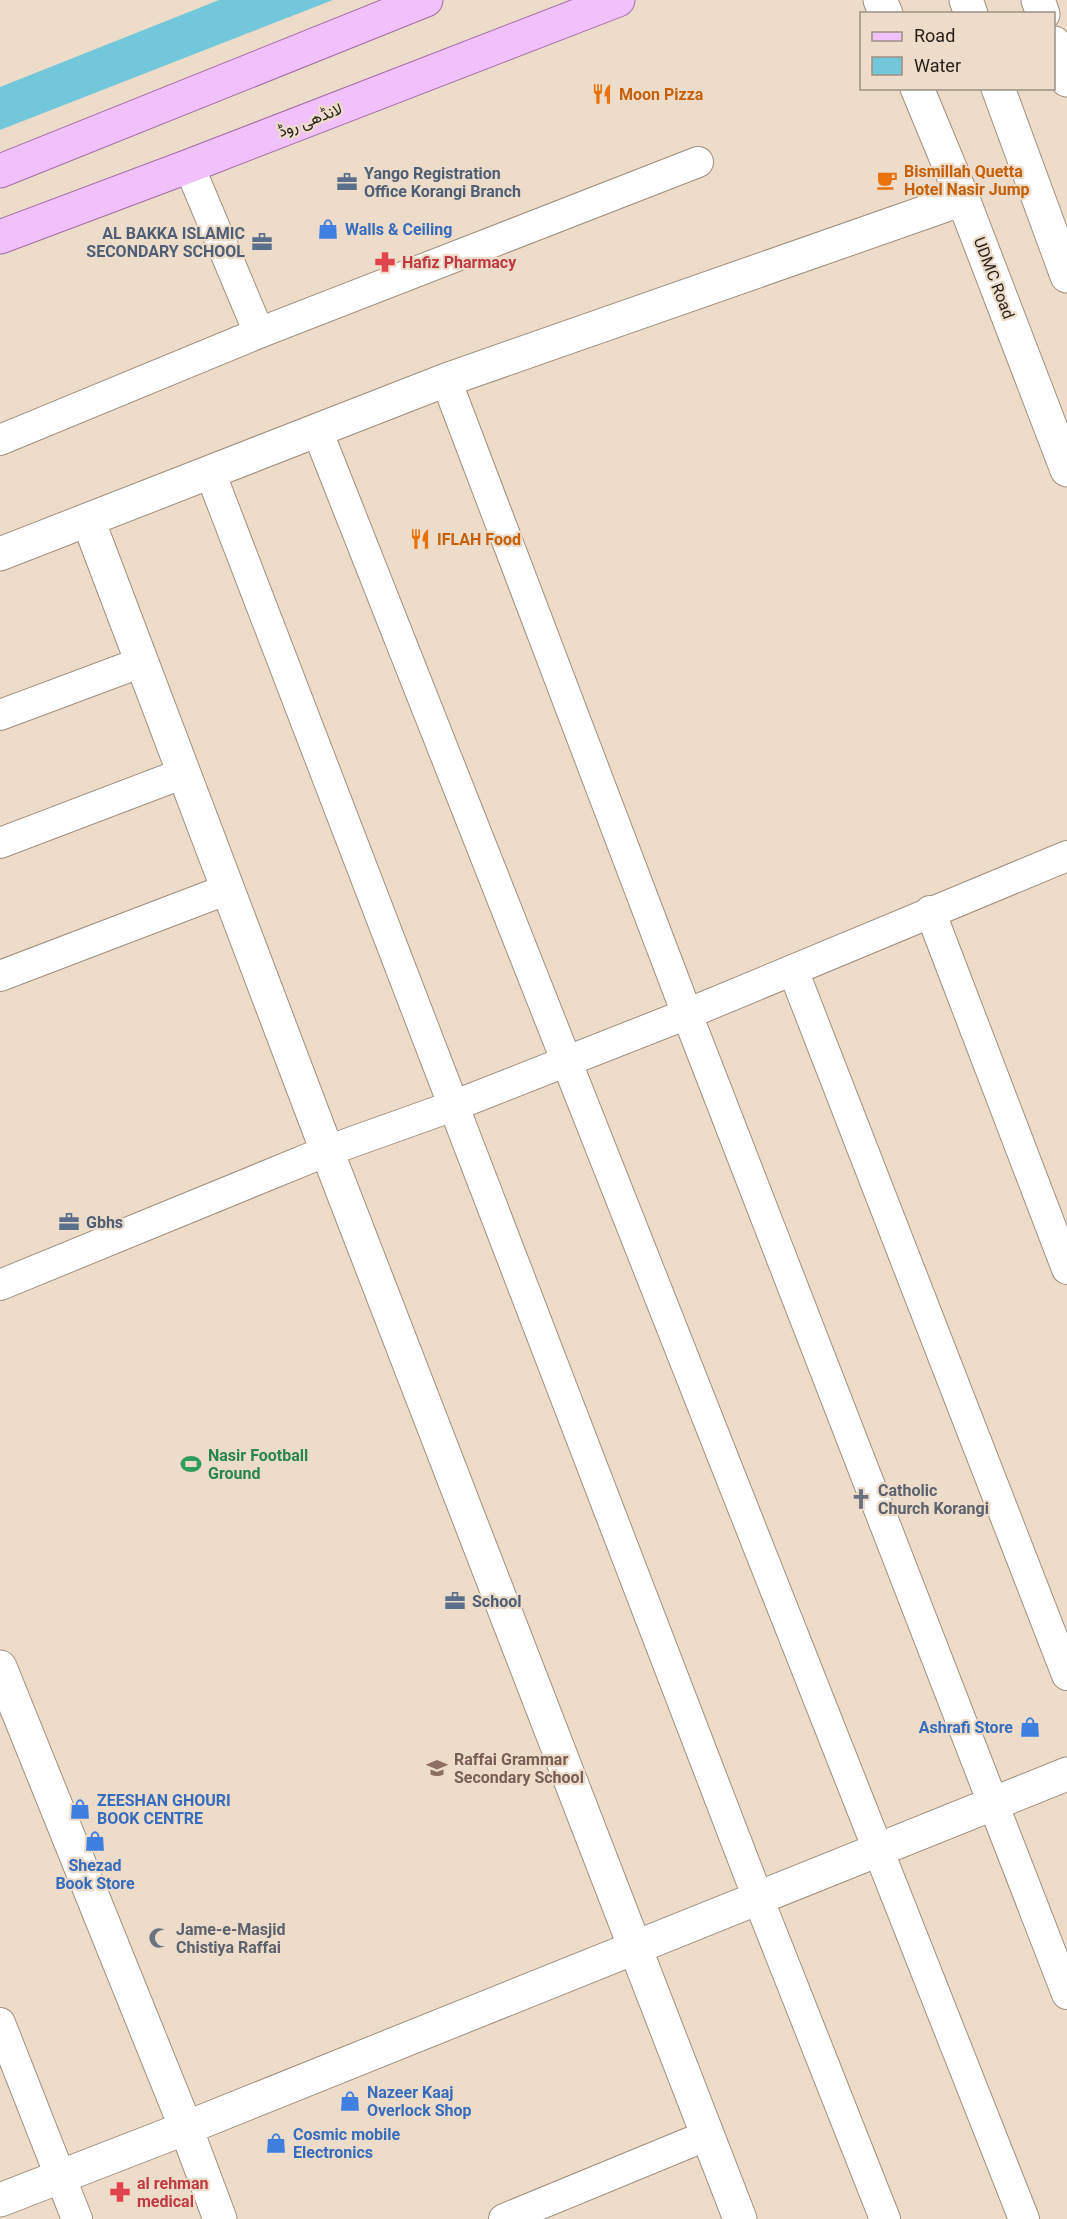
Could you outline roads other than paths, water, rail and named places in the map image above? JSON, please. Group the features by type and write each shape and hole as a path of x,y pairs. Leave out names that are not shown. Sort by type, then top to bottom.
{"main road":[{"path":"0,171 426,0"},
{"name":"لانڈھی روڈ","path":"0,237 618,0"}],"street":[{"path":"1055,48 1067,80"},
{"name":"UDMC Road","path":"918,90 1064,454"},
{"path":"999,90 1067,276"},
{"path":"0,440 258,333 698,162"},
{"path":"189,166 258,333"},
{"path":"0,554 446,380 963,199"},
{"path":"446,380 687,1014 1067,1994"},
{"path":"317,430 876,1850 1024,2219"},
{"path":"210,472 758,1898 885,2219"},
{"path":"88,520 327,1151 740,2219"},
{"path":"0,715 142,662"},
{"path":"0,843 184,773"},
{"path":"0,1285 327,1151 453,1106 687,1014 930,911 1067,856"},
{"path":"0,976 228,889"},
{"path":"930,911 1067,1269"},
{"path":"792,970 1067,1675"},
{"path":"0,1667 186,2128 220,2219"},
{"path":"0,2200 186,2128 1067,1774"},
{"path":"0,2023 77,2219"},
{"path":"504,2219 708,2135"}],"water":[{"path":"219,0 333,0 0,130 0,87"}],"place":[{"name":"Moon Pizza","path":"602,94"},
{"name":"Bismillah Quetta Hotel Nasir Jump","path":"887,180"},
{"name":"Yango Registration Office Korangi Branch","path":"347,182"},
{"name":"Walls & Ceiling","path":"328,229"},
{"name":"AL BAKKA ISLAMIC SECONDARY SCHOOL","path":"262,242"},
{"name":"Hafiz Pharmacy","path":"385,262"},
{"name":"IFLAH Food","path":"420,539"},
{"name":"Gbhs","path":"69,1222"},
{"name":"Nasir Football Ground","path":"191,1464"},
{"name":"Catholic Church Korangi","path":"861,1499"},
{"name":"School","path":"455,1601"},
{"name":"Ashrafi Store","path":"1030,1727"},
{"name":"Raffai Grammar Secondary School","path":"437,1768"},
{"name":"ZEESHAN GHOURI BOOK CENTRE","path":"80,1809"},
{"name":"Shezad Book Store","path":"95,1841"},
{"name":"Jame-e-Masjid Chistiya Raffai","path":"159,1938"},
{"name":"Nazeer Kaaj Overlock Shop","path":"350,2101"},
{"name":"Cosmic mobile Electronics","path":"276,2143"},
{"name":"al rehman medical","path":"120,2192"}]}
